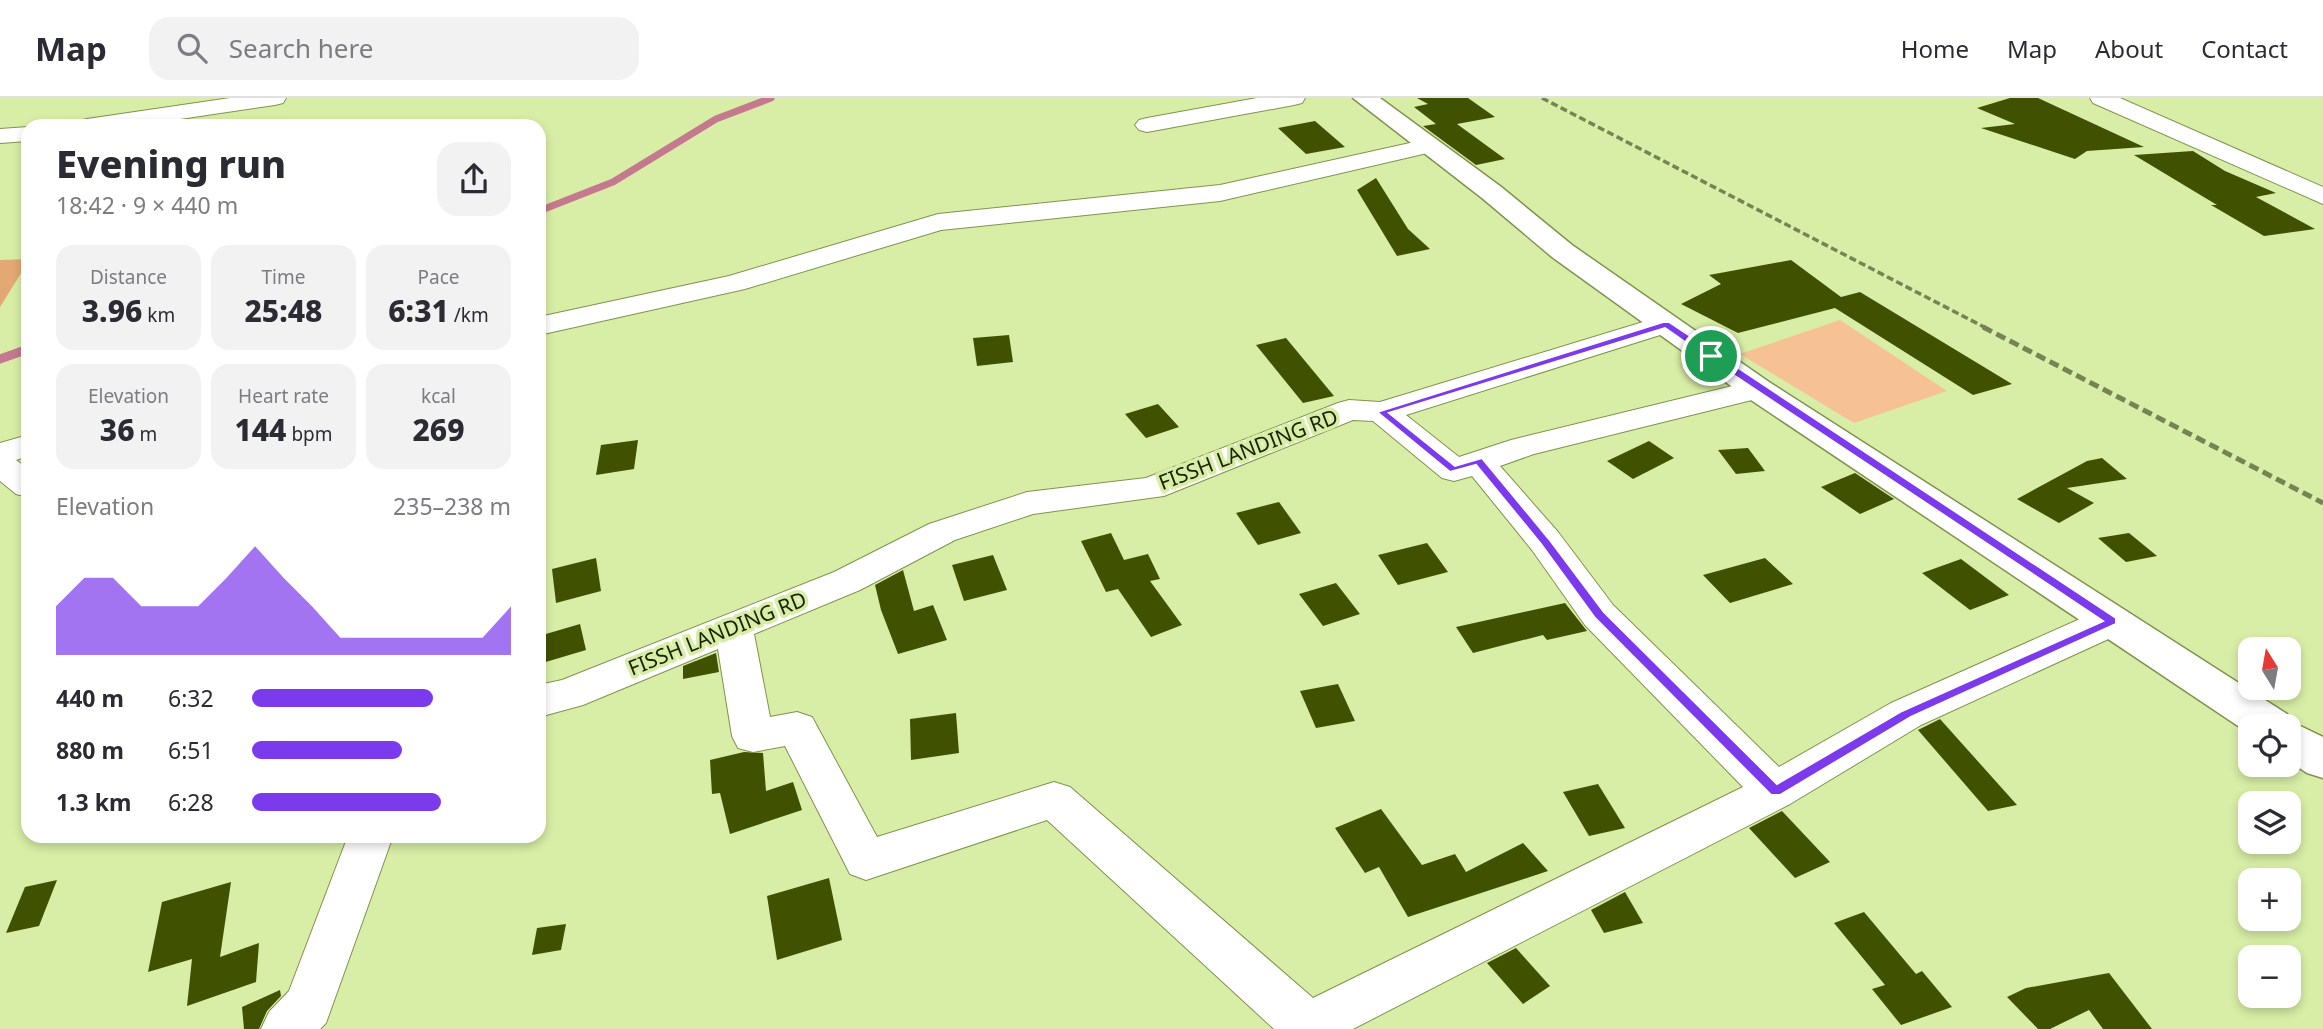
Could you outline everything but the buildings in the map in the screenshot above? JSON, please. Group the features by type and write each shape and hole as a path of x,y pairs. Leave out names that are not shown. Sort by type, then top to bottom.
{"main road":[{"path":"1365,98 1491,192 1562,251 1757,388 2254,714"},
{"path":"2301,746 2323,760"}],"street":[{"path":"198,118 275,98"},
{"path":"1147,125 1294,98"},
{"path":"2117,100 2323,196"},
{"path":"0,136 21,134"},
{"path":"546,324 735,283 938,222 1220,193 1428,146"},
{"path":"2290,182 2323,172"},
{"name":"FISSH LANDING RD","path":"546,699 569,694 847,581 942,532 984,520 1027,503 1152,488 1341,413 1359,409 1382,412 1666,324"},
{"path":"1382,412 1454,470 1478,461 1757,388"},
{"path":"0,454 21,447"},
{"path":"1478,461 1545,541 1599,615 1775,791"},
{"path":"0,464 21,480"},
{"path":"733,626 753,736 797,728 866,860 1055,800 1307,1028 1775,791 1906,714 2112,621"},
{"path":"287,1029 308,1006 368,843"}],"shaded area":[{"path":"21,259 21,273 0,307 0,260"},
{"path":"1840,320 1947,391 1854,423 1740,354"}],"waterway":[{"path":"546,208 613,182 716,119 771,98"},
{"path":"0,359 21,352"}],"railway":[{"path":"1542,98 1986,328"},
{"path":"1983,327 2323,503"}],"route":[{"path":"1666,324 1711,356 2112,621 1906,714 1775,791 1599,615 1545,541 1478,461 1454,470 1382,412 1666,324"}]}
